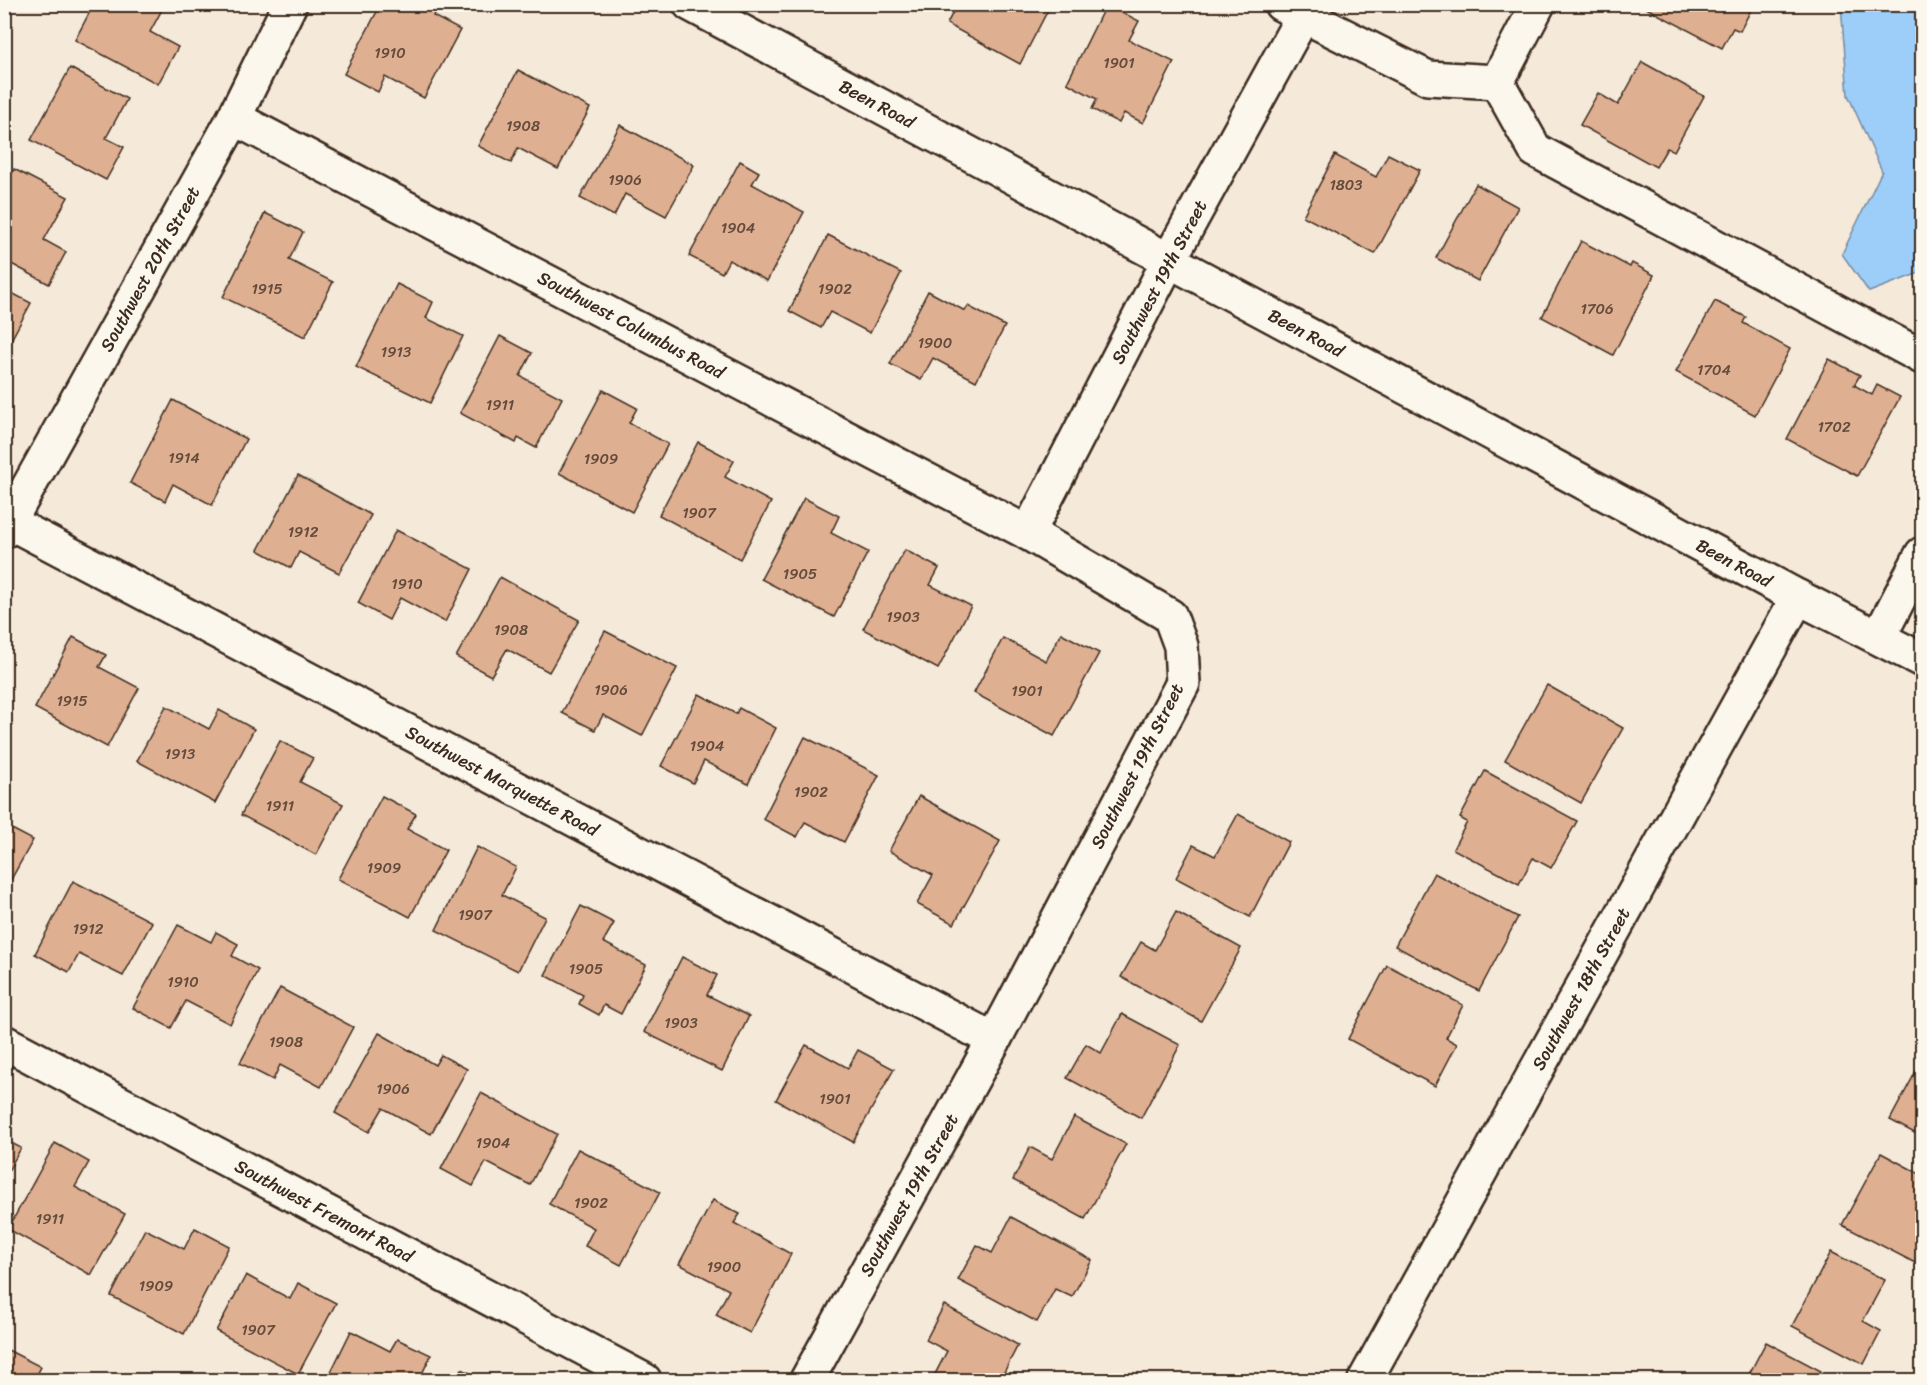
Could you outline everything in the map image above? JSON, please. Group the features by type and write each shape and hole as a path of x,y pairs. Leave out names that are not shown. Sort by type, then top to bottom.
{"street":[{"name":"Southwest 20th Street","path":"7,527 234,118 290,4"},
{"name":"Been Road","path":"690,4 1798,597 1923,660"},
{"path":"1497,82 1538,4"},
{"name":"Southwest 19th Street","path":"807,1380 994,1040 1183,683 1181,646 1170,616 1028,533 1169,260 1292,10"},
{"path":"1292,10 1428,78 1497,82"},
{"path":"1497,82 1535,150 1923,357"},
{"name":"Southwest Columbus Road","path":"234,118 1028,533"},
{"name":"Southwest Marquette Road","path":"7,527 994,1040"},
{"path":"1880,637 1923,554"},
{"name":"Southwest 18th Street","path":"1365,1380 1798,597"},
{"name":"Southwest Fremont Road","path":"4,1041 644,1380"}],"water":[{"path":"1841,5 1922,5 1922,272 1869,292 1842,254 1882,171 1848,95"}],"building":[{"path":"94,4 165,4 150,32 178,47 158,84 75,40"},
{"path":"381,4 439,4 433,16 460,30 424,98 385,77 378,92 344,74"},
{"path":"957,4 1051,4 1020,64 947,24"},
{"path":"1106,4 1139,21 1129,40 1174,62 1143,123 1124,113 1119,123 1092,109 1097,99 1067,83"},
{"path":"1645,4 1754,4 1740,31 1733,28 1722,48 1644,7"},
{"path":"1642,62 1704,96 1674,151 1667,148 1656,167 1580,125 1598,93 1618,105"},
{"path":"70,68 127,99 106,138 124,147 106,180 31,140"},
{"path":"518,70 590,108 558,169 518,148 511,163 478,146"},
{"path":"620,125 694,165 666,216 625,194 614,216 580,198"},
{"path":"1388,154 1420,170 1375,254 1303,216 1335,155 1376,177"},
{"path":"740,161 759,172 752,184 804,212 767,281 729,260 722,273 689,256"},
{"path":"14,169 68,197 44,240 66,252 49,284 4,260 4,188"},
{"path":"1476,184 1518,207 1478,281 1436,258"},
{"path":"265,213 303,232 289,260 333,282 305,337 223,297"},
{"path":"828,235 901,273 870,333 830,312 821,328 789,311"},
{"path":"1581,241 1630,267 1632,263 1654,275 1613,355 1542,317"},
{"path":"397,284 433,302 426,318 463,336 430,403 356,367"},
{"path":"4,289 31,303 11,340 4,336"},
{"path":"928,291 965,311 968,306 1005,326 976,381 933,358 921,380 890,364"},
{"path":"1715,301 1746,317 1743,323 1790,349 1755,415 1676,372"},
{"path":"500,336 532,353 520,376 562,398 536,448 518,438 516,443 460,413"},
{"path":"1829,359 1860,375 1854,385 1872,395 1877,385 1900,397 1857,476 1787,439"},
{"path":"603,390 637,408 629,423 668,444 632,512 559,473"},
{"path":"173,400 246,439 212,505 173,484 165,501 130,483"},
{"path":"698,442 734,461 725,477 771,502 740,559 659,515"},
{"path":"298,475 371,515 339,573 299,552 291,568 258,550"},
{"path":"804,498 839,516 831,533 868,552 834,617 761,579"},
{"path":"396,530 472,569 445,622 400,598 389,620 358,603"},
{"path":"905,550 939,568 930,585 971,606 938,669 863,629"},
{"path":"500,577 579,620 549,672 507,649 491,676 456,657"},
{"path":"605,631 677,668 642,736 603,715 595,730 562,713"},
{"path":"1061,633 1099,653 1054,736 974,693 1003,638 1046,661"},
{"path":"73,637 106,655 99,667 139,688 107,747 35,708"},
{"path":"1547,685 1623,728 1581,803 1505,760"},
{"path":"699,694 736,714 739,708 776,728 748,784 704,761 693,783 661,766"},
{"path":"166,706 209,729 219,710 254,729 215,803 137,761"},
{"path":"805,737 879,775 844,842 805,822 797,837 763,819"},
{"path":"280,741 313,758 300,782 343,804 316,855 241,815"},
{"path":"1485,771 1577,821 1551,868 1533,858 1519,884 1453,849 1467,822 1460,818"},
{"path":"382,796 416,814 407,829 446,850 410,917 338,879"},
{"path":"919,796 1000,841 954,924 917,904 933,875 889,851"},
{"path":"1238,814 1289,842 1250,917 1176,878 1193,845 1215,856"},
{"path":"8,827 33,840 4,892 4,834"},
{"path":"477,847 516,867 502,895 545,917 518,971 436,930"},
{"path":"1434,873 1518,917 1479,991 1395,946"},
{"path":"73,881 152,922 123,976 79,954 69,972 35,954"},
{"path":"581,906 614,923 603,942 646,965 621,1014 604,1005 599,1015 579,1004 583,995 545,975"},
{"path":"1176,912 1241,948 1201,1021 1121,977 1141,942 1155,950"},
{"path":"178,925 211,942 216,932 238,944 232,956 258,970 230,1024 186,1001 171,1028 133,1008"},
{"path":"682,957 717,975 707,995 749,1016 722,1071 644,1032"},
{"path":"1387,965 1463,1005 1446,1038 1457,1044 1435,1086 1348,1039"},
{"path":"280,988 353,1027 321,1087 280,1065 273,1080 240,1063"},
{"path":"1122,1014 1180,1045 1141,1118 1067,1078 1086,1044 1101,1053"},
{"path":"379,1033 435,1065 441,1055 467,1069 431,1134 383,1108 369,1132 335,1113"},
{"path":"806,1045 848,1068 858,1050 894,1069 853,1142 776,1100"},
{"path":"1922,1060 1922,1137 1890,1120"},
{"path":"481,1093 557,1134 530,1185 486,1162 473,1186 441,1169"},
{"path":"1074,1117 1126,1144 1085,1219 1013,1180 1030,1147 1052,1159"},
{"path":"4,1139 21,1148 4,1178"},
{"path":"55,1143 89,1162 75,1187 125,1214 91,1275 8,1229"},
{"path":"578,1149 660,1192 621,1265 585,1246 594,1228 549,1204"},
{"path":"1881,1153 1922,1175 1922,1215 1919,1223 1922,1225 1922,1254 1917,1264 1842,1225"},
{"path":"713,1200 740,1214 734,1223 791,1254 750,1333 716,1315 729,1290 679,1264"},
{"path":"1011,1217 1092,1260 1072,1297 1055,1289 1037,1322 958,1280 977,1245 992,1253"},
{"path":"195,1228 229,1246 184,1334 111,1296 145,1229 184,1249"},
{"path":"1831,1252 1885,1280 1863,1321 1881,1331 1864,1364 1792,1326"},
{"path":"246,1275 290,1299 298,1283 336,1303 298,1374 216,1331"},
{"path":"944,1305 1018,1345 1000,1380 932,1380 947,1351 926,1340"},
{"path":"351,1331 390,1351 397,1339 431,1355 419,1380 327,1380"},
{"path":"1766,1342 1821,1371 1816,1380 1746,1380"},
{"path":"4,1348 41,1367 34,1380 4,1380"},
{"path":"462,1369 483,1380 456,1380"}]}
